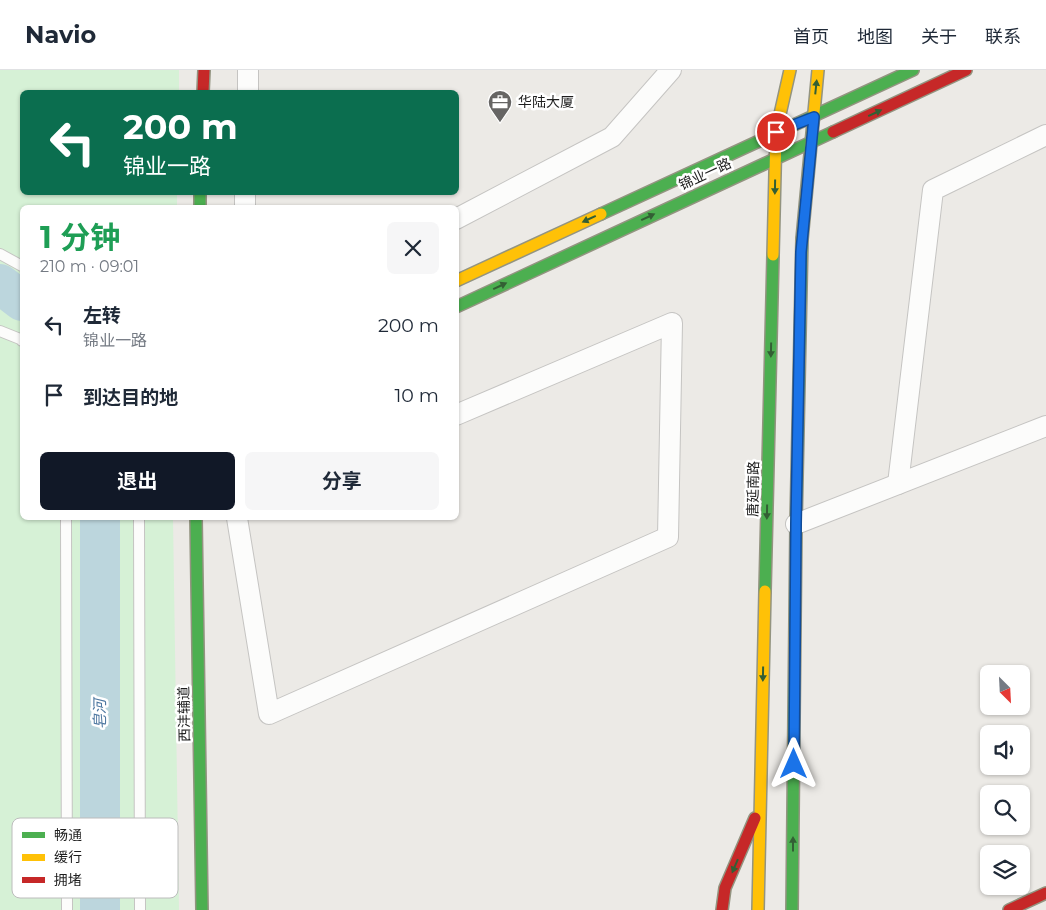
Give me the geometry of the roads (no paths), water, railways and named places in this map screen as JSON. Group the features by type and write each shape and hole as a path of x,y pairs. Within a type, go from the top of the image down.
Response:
{"main road":[{"path":"203,90 204,70"},
{"name":"唐延南路","path":"758,910 776,132 790,70"},
{"path":"792,910 801,252 818,70"},
{"name":"锦业一路","path":"459,280 913,70"},
{"name":"锦业一路","path":"459,306 966,70"},
{"name":"西沣辅道","path":"196,520 202,910"},
{"path":"722,910 726,888 761,805"},
{"path":"793,879 802,895"},
{"path":"1009,910 1046,893"}],"street":[{"path":"248,70 248,90"},
{"path":"459,217 612,137 671,70"},
{"path":"898,484 933,190 1046,135"},
{"path":"237,520 269,714 668,537 672,323 459,414"},
{"path":"796,524 1046,426"}],"lane":[{"path":"0,254 20,265"},
{"path":"0,331 20,339"},
{"path":"66,520 67,818"},
{"path":"139,520 140,818"}],"waterway":[{"name":"皂河","path":"0,284 20,299"},
{"name":"皂河","path":"100,520 100,818"},
{"name":"皂河","path":"100,898 100,910"}],"place":[{"name":"华陆大厦","path":"500,123"}]}
